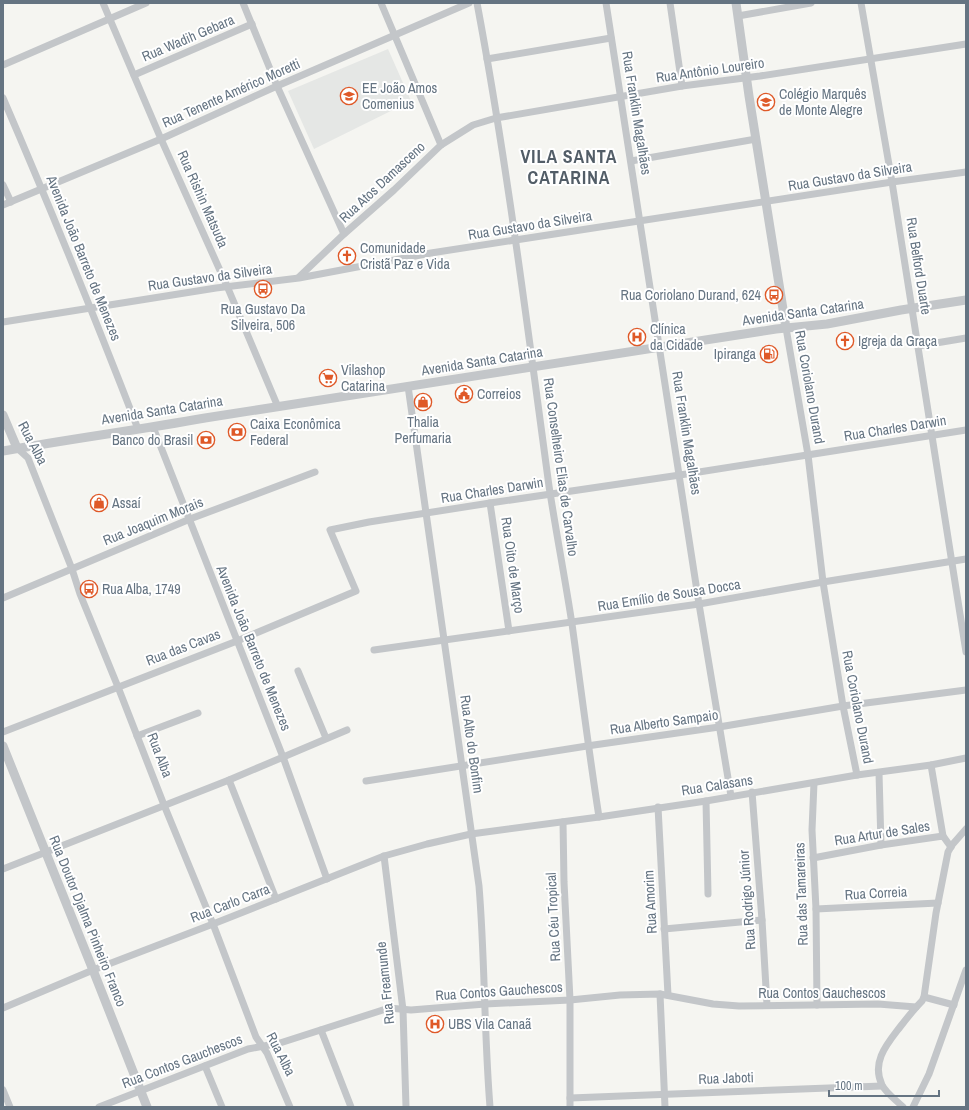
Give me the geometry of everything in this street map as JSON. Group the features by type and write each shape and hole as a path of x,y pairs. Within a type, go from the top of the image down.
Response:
{"street":[{"name":"Rua Rishin Matsuda","path":"103,3 161,139 227,286 278,407"},
{"path":"3,65 146,3"},
{"path":"243,3 277,86 344,234"},
{"name":"Rua Atos Damasceno","path":"299,278 344,234 441,146 381,3"},
{"name":"Rua Tenente Américo Moretti","path":"3,205 161,139 277,86 469,3"},
{"name":"Rua Conselheiro Elias de Carvalho","path":"477,3 515,240 551,494 572,623 587,746 599,817"},
{"name":"Rua Franklin Magalhães","path":"606,3 622,96 699,604 731,796"},
{"path":"670,3 682,86"},
{"name":"Rua Coriolano Durand","path":"736,3 746,78 808,455 823,582 843,706 857,775"},
{"path":"738,16 811,3"},
{"name":"Rua Belford Duarte","path":"860,3 871,59 913,309 966,652"},
{"name":"Rua Wadih Gebara","path":"134,75 252,24"},
{"path":"487,59 611,38"},
{"name":"Rua Antônio Loureiro","path":"441,146 466,128 496,118 682,86 746,78 966,44"},
{"name":"Avenida João Barreto de Menezes","path":"3,98 42,189 138,429"},
{"path":"631,162 756,139"},
{"name":"Rua Gustavo da Silveira","path":"3,322 227,286 299,278 515,240 966,172"},
{"path":"3,185 11,202"},
{"name":"Avenida Santa Catarina","path":"3,450 660,347 786,328 827,324 966,300"},
{"path":"918,346 966,338"},
{"name":"Rua Alto do Bonfim","path":"408,386 471,834 476,854 480,893 490,1107"},
{"name":"Rua Alba","path":"3,415 17,448 28,458 72,569 80,594 213,924 256,1037 267,1053 290,1107"},
{"name":"Avenida João Barreto de Menezes","path":"153,427 283,757 327,879"},
{"name":"Rua Charles Darwin","path":"330,530 370,522 490,503 966,430"},
{"name":"Rua Joaquim Morais","path":"3,598 190,520 314,472"},
{"name":"Rua Oito de Março","path":"490,503 509,631"},
{"name":"Rua das Cavas","path":"3,732 237,641 356,591 330,530"},
{"name":"Rua Emílio de Sousa Docca","path":"374,650 699,604 966,559"},
{"path":"298,671 326,738"},
{"name":"Rua Alberto Sampaio","path":"366,781 719,727 843,706 966,690"},
{"path":"137,736 198,713"},
{"path":"3,869 229,780 347,730"},
{"name":"Rua Doutor Djalma Pinheiro Franco","path":"3,746 141,1091 146,1107"},
{"name":"Rua Calasans","path":"471,834 706,801 752,792 931,765 966,758"},
{"path":"931,765 943,836"},
{"path":"879,773 881,845"},
{"path":"229,780 276,899"},
{"name":"Rua das Tamareiras","path":"814,783 813,858 816,909 817,1005"},
{"name":"Rua Rodrigo Júnior","path":"752,792 767,1005"},
{"path":"706,801 708,894"},
{"name":"Rua Amorim","path":"658,807 664,929 665,1107"},
{"name":"Rua Céu Tropical","path":"563,822 564,882 570,1000 570,1107"},
{"path":"903,1107 882,1086 878,1069 881,1055 889,1041 924,997 938,903 947,857 951,847 966,829"},
{"name":"Rua Carlo Carra","path":"3,1008 93,970 384,856 471,834"},
{"name":"Rua Artur de Sales","path":"813,858 881,845 943,836 951,847"},
{"name":"Rua Freamunde","path":"384,856 403,1010 406,1107"},
{"name":"Rua Correia","path":"816,909 938,903"},
{"path":"664,929 762,920"},
{"path":"913,1107 929,1074 954,1005 962,994 966,970"},
{"name":"Rua Contos Gauchescos","path":"99,1107 248,1049 280,1043 389,1008 411,1010 485,1004 570,1000 620,995 664,994 687,1000 739,1006 878,1004 916,1007"},
{"path":"924,997 954,1005"},
{"path":"321,1030 351,1107"},
{"path":"205,1066 222,1107"},
{"name":"Rua Jaboti","path":"570,1098 882,1086"},
{"path":"3,1090 10,1107"}],"shaded area":[{"name":"EE João Amos Comenius","path":"388,49 411,101 314,149 288,91"}],"place":[{"name":"EE João Amos Comenius","path":"349,96"},
{"name":"Colégio Marquês de Monte Alegre","path":"766,102"},
{"name":"Comunidade Cristã Paz e Vida","path":"347,256"},
{"name":"Rua Gustavo Da Silveira, 506","path":"263,289"},
{"name":"Rua Coriolano Durand, 624","path":"774,295"},
{"name":"Clínica da Cidade","path":"637,337"},
{"name":"Igreja da Graça","path":"845,341"},
{"name":"Ipiranga","path":"769,354"},
{"name":"Vilashop Catarina","path":"328,378"},
{"name":"Correios","path":"464,394"},
{"name":"Thalia Perfumaria","path":"423,402"},
{"name":"Caixa Econômica Federal","path":"237,432"},
{"name":"Banco do Brasil","path":"206,440"},
{"name":"Assaí","path":"99,503"},
{"name":"Rua Alba, 1749","path":"89,589"},
{"name":"UBS Vila Canaã","path":"435,1024"}],"district":[{"name":"VILA SANTA CATARINA","path":"569,166"}]}
